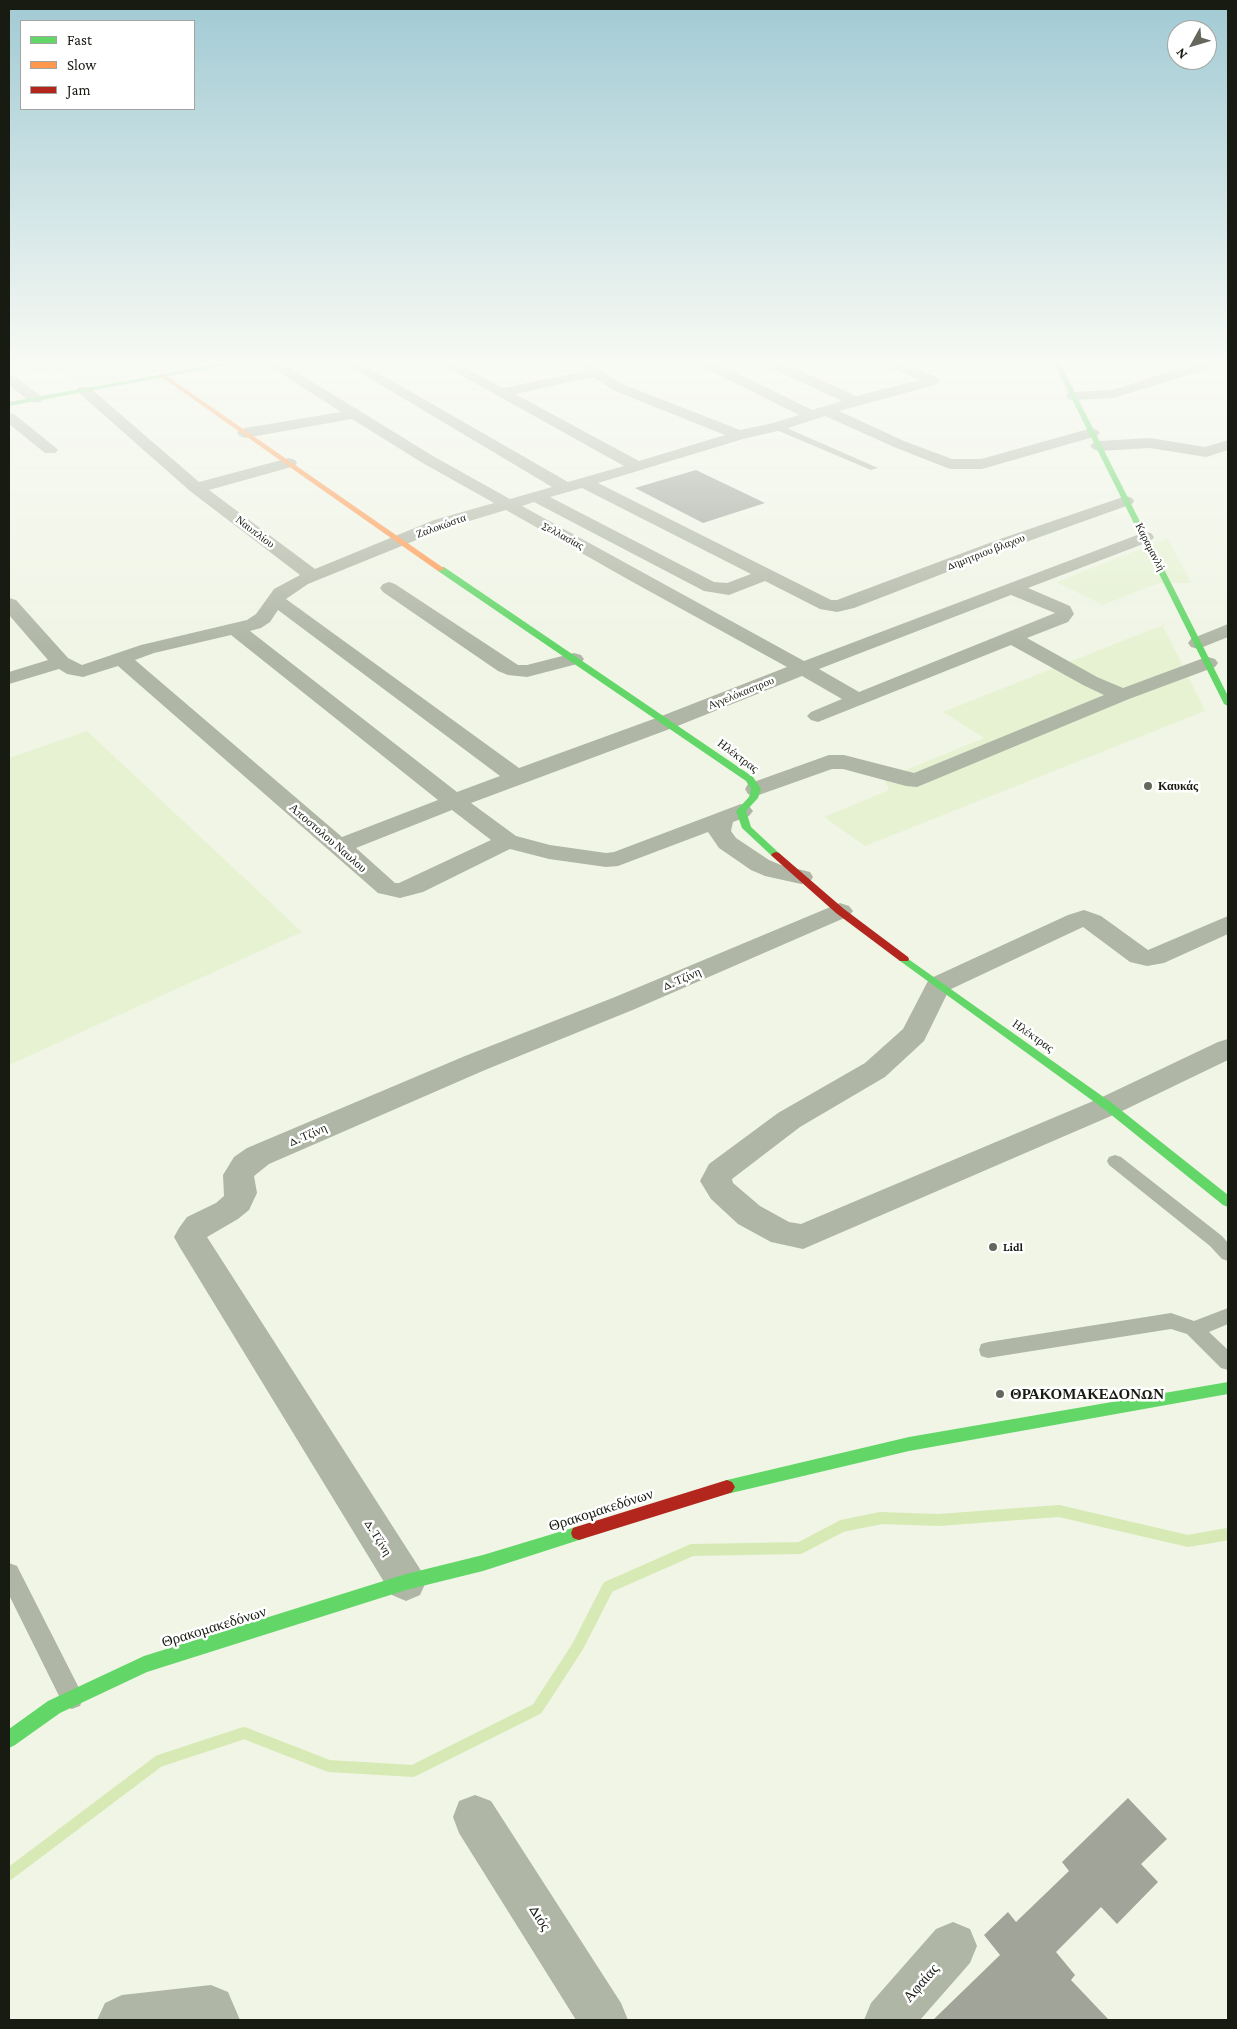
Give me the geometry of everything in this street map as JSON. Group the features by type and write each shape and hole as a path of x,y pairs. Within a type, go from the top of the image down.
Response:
{"street":[{"name":"Ναυπλίου","path":"161,458 196,488 313,576"},
{"name":"Ηλέκτρας","path":"281,458 401,542 750,779 756,789 753,798 732,815"},
{"name":"Σελλασίας","path":"427,458 506,504 858,700"},
{"path":"510,458 565,487"},
{"path":"621,458 638,467"},
{"name":"Ζαλοκώστα","path":"61,662 74,670 83,671 175,642 236,630 254,624 263,618 281,593 302,580 401,542 440,524 667,458"},
{"path":"934,458 950,464 982,464 1012,458"},
{"name":"Καραμανλή","path":"1104,458 1228,704"},
{"path":"196,488 289,463"},
{"path":"583,482 767,574"},
{"path":"535,496 710,587 728,589 767,574"},
{"name":"Δημητριου βλαχου","path":"767,574 827,605 847,604 1126,501"},
{"name":"Αγγελόκαστρου","path":"338,847 516,777 667,722 1145,537"},
{"path":"389,588 506,667 515,671 527,671 574,659"},
{"path":"818,716 1061,618 1065,614 1063,610 1011,588"},
{"path":"276,600 516,777"},
{"path":"9,604 61,662 9,678"},
{"path":"236,630 455,802 508,841 549,852 606,860 618,859 732,815"},
{"path":"1198,643 1228,630"},
{"path":"1012,638 1122,695"},
{"name":"Αποστολου Ναυλου","path":"121,658 386,888 400,890 414,887 508,841"},
{"path":"756,789 829,762 844,762 906,780 918,780 1122,695 1208,663"},
{"path":"732,815 719,831 727,843 760,865 801,878"},
{"name":"Ηλέκτρας","path":"801,878 840,911 938,985 1108,1106 1228,1202"},
{"name":"Δ. Τζίνη","path":"406,1582 190,1237 198,1226 226,1211 238,1202 241,1193 238,1174 245,1165 258,1156 475,1063 625,1003 840,911"},
{"path":"1228,924 1156,957 1147,958 1139,956 1092,921 1084,918 938,985 914,1034 875,1070 789,1120 720,1172 716,1180 722,1191 749,1215 782,1233 803,1237 1108,1106 1228,1049"},
{"name":"Θρακομακεδόνων","path":"9,1739 72,1698 144,1664 406,1582 483,1563 730,1486 908,1444 1228,1388"},
{"name":"Διός","path":"475,1817 604,2020"},
{"name":"Αφαίας","path":"888,2020 953,1946"},
{"path":"122,2020 214,2015"}],"lane":[{"path":"850,458 874,468"},
{"path":"1115,1161 1216,1241 1228,1254"},
{"path":"1194,1329 1218,1321 1228,1315"},
{"path":"988,1350 1171,1321 1194,1329 1228,1362"},
{"path":"9,1574 72,1698"}],"green space":[{"path":"1168,538 1191,583 1159,583 1103,605 1056,582"},
{"path":"1165,624 1164,628 1205,711 865,846 824,817 889,790 884,779 984,738 943,712"},
{"path":"87,731 302,932 9,1065 9,758"}],"building":[{"path":"696,470 765,503 703,523 635,488"},
{"path":"1128,1798 1167,1839 1141,1864 1158,1882 1117,1924 1101,1907 1056,1952 1075,1975 1071,1980 1109,2020 933,2020 1000,1955 984,1935 1008,1912 1016,1922 1069,1871 1062,1862"}],"waterway":[{"path":"9,1874 159,1761 244,1733 329,1766 413,1771 537,1709 578,1646 608,1587 692,1550 800,1548 842,1526 881,1518 938,1520 1059,1511 1188,1541 1228,1534"}],"traffic: fast":[{"path":"1104,458 1228,704"},
{"path":"441,569 750,779 756,789 753,798 741,811 747,828 776,855"},
{"path":"904,959 1108,1106 1228,1202"},
{"path":"727,1487 909,1444 1228,1388"},
{"path":"9,1739 54,1707 144,1664 406,1582 483,1563 579,1533"}],"traffic: slow":[{"path":"281,458 441,569"}],"traffic: jam":[{"path":"776,855 840,911 904,959"},
{"path":"579,1533 727,1487"}],"place":[{"name":"Καυκάς","path":"1148,786"},
{"name":"Lidl","path":"993,1247"},
{"name":"ΘΡΑΚΟΜΑΚΕΔΟΝΩΝ","path":"1000,1394"}]}
